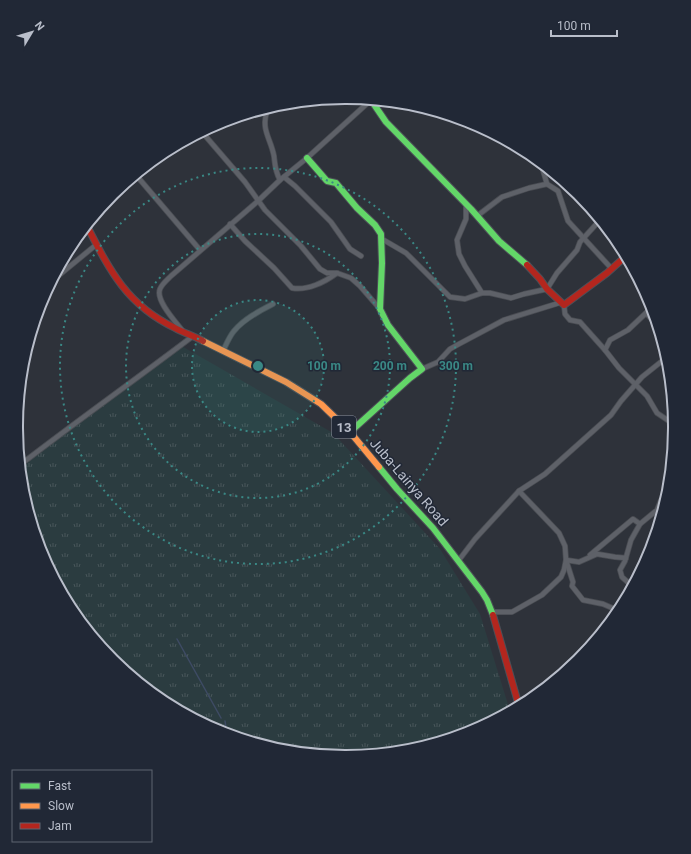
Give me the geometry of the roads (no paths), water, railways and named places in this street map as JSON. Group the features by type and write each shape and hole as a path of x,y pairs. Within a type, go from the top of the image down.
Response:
{"street":[{"path":"183,331 163,304 159,293 160,288 170,276 258,201 366,105"},
{"path":"375,106 386,122 398,132 499,241 529,266 547,289 562,304 565,314 570,320 580,322 635,386 647,396 657,413 668,420"},
{"path":"266,114 265,126 274,157 275,170 282,178 295,186 331,222 350,249 361,256"},
{"path":"206,137 245,182 274,221 301,246 320,270 328,273 337,273 351,278 360,286 380,309 388,325 422,369"},
{"path":"307,158 327,181 336,183 357,208 375,225 381,234 382,263 380,309"},
{"path":"544,173 548,184 558,191 568,222 611,268"},
{"path":"140,179 200,250"},
{"path":"477,216 502,197 548,184"},
{"path":"466,204 466,219 457,240 459,254 482,294"},
{"path":"230,224 292,288 319,284 337,273"},
{"path":"382,239 406,253 450,297 465,299 490,292 511,298 547,289 557,273 577,250 583,238 596,224"},
{"name":"Juba-Lainya Road","path":"89,232 118,281 131,298 165,323 306,394 321,404 350,432 397,489 433,528 482,592 492,612 517,700"},
{"path":"62,272 97,244"},
{"path":"350,432 410,378 422,369 438,362 450,350 459,344 504,320 562,304 607,273 621,260"},
{"path":"223,351 231,334 239,326 256,312 273,304"},
{"path":"605,350 610,340 628,330 646,313"},
{"path":"25,461 79,420 136,380 193,336"},
{"path":"459,560 475,539 519,491 545,474 611,415 621,400 642,377 661,362"},
{"path":"519,491 559,533 565,546 566,560 573,582 572,586 584,600 612,608"},
{"path":"628,583 624,580 620,570 626,558 630,540 640,524 657,510"},
{"path":"585,559 633,519 640,524"},
{"path":"566,560 579,562 596,554 615,558 626,558"},
{"path":"492,612 512,612 542,595 561,577 566,560"}],"waterway":[{"path":"177,639 221,718"},
{"path":"225,721 226,726"}]}
